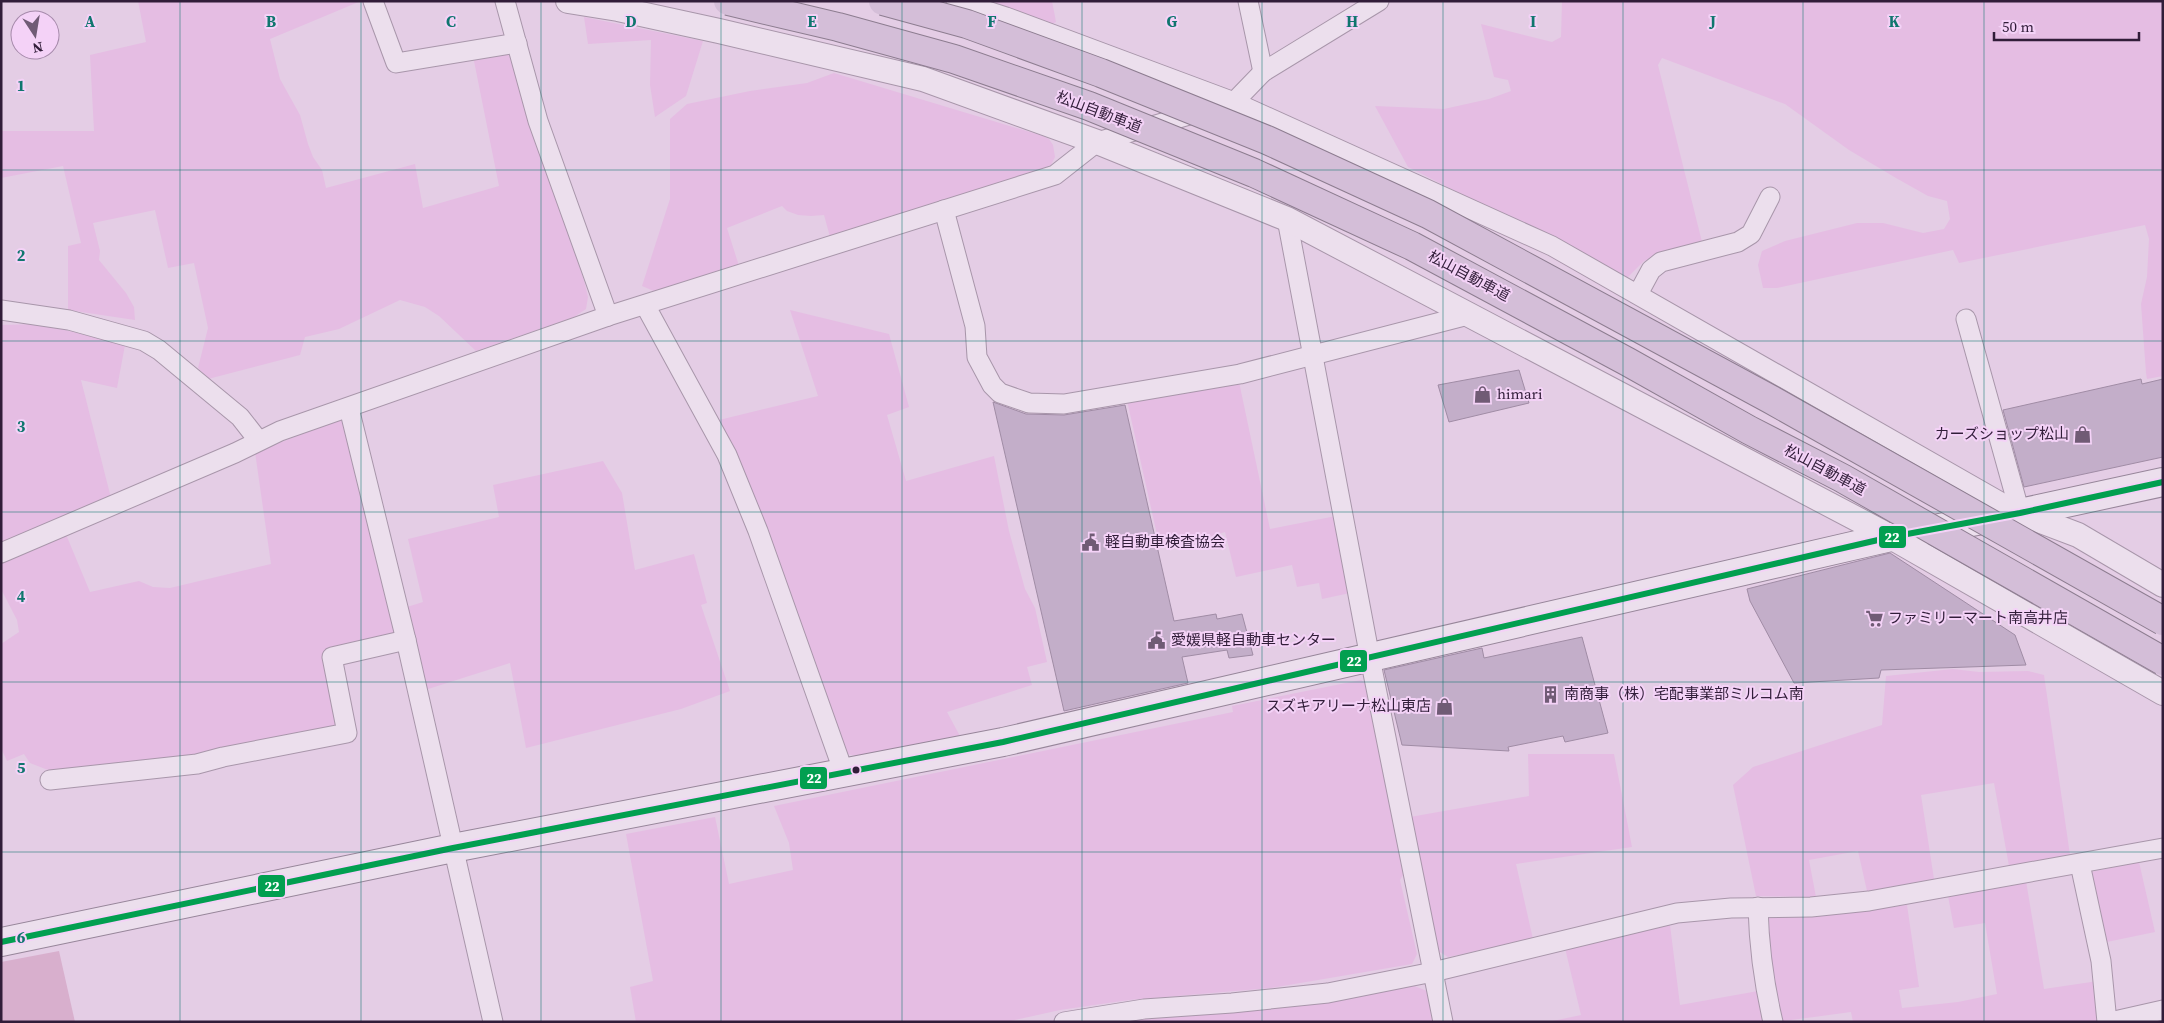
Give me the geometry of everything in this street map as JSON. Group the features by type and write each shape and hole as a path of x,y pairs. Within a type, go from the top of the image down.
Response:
{"highway":[{"name":"松山自動車道","path":"728,1 838,27 954,59 1089,106 1254,173 1412,246 1628,362 1749,430 1842,478 2163,661"},
{"path":"883,1 966,24 1101,72 1267,140 1428,214 1770,399 2163,621"}],"main road":[{"path":"1,942 453,848 1003,742 1892,537 2020,513 2163,482"}],"street":[{"path":"373,1 396,63 517,43"},
{"path":"505,1 538,121 608,316"},
{"path":"568,1 618,9 719,31 923,79 1097,142 1287,219 1892,537 2163,693"},
{"path":"956,1 1006,17 1234,102 1552,246 2020,513 2078,535 2163,585"},
{"path":"1248,1 1263,72"},
{"path":"1,553 235,453 258,440 608,316 1055,175 1097,142 1234,102 1263,72 1379,1"},
{"path":"1638,294 1651,270 1662,262 1738,242 1751,234 1770,197"},
{"path":"944,210 975,326 978,357 992,385 1000,392 1029,403 1064,404 1240,374 1468,315"},
{"path":"1287,219 1370,658 1442,1022"},
{"path":"645,305 726,455 758,531 844,773"},
{"path":"1,310 69,320 144,340 159,350 240,417 258,440"},
{"path":"1966,319 2020,513"},
{"path":"349,408 406,640 493,1022"},
{"path":"50,780 198,764 223,757 347,733 332,657 406,640"},
{"path":"1064,1022 1144,1009 1232,1003 1328,993 1433,972 1677,913 1731,908 1811,907 1869,901 2163,848"},
{"path":"2080,864 2101,961 2108,1022 2163,1010"},
{"path":"1758,908 1759,943 1764,983 1773,1022"}],"shaded area":[{"path":"138,1 361,1 270,39 280,79 300,115 313,157 322,170 326,188 415,164 423,208 499,186 473,56 506,52 510,57 585,284 588,297 586,309 574,317 476,351 439,316 425,307 400,300 339,329 305,337 300,355 208,379 198,368 208,328 194,263 168,268 155,210 93,223 100,251 99,260 126,293 134,307 135,320 68,310 68,246 81,243 63,166 1,178 1,131 94,131 90,55 146,42"},
{"path":"982,1 1052,1 1056,22 1052,24"},
{"path":"1562,1 2163,1 2163,376 2147,379 2146,373 2141,304 2147,277 2149,239 2145,225 1959,263 1953,250 1777,288 1763,288 1758,265 1762,251 1785,241 1857,223 1883,223 1923,233 1944,229 1950,219 1947,201 1928,196 1849,150 1785,104 1662,58 1658,65 1702,242 1644,261 1627,278 1408,167 1375,106 1444,109 1489,99 1511,91 1508,80 1494,77 1481,24 1552,42 1561,37"},
{"path":"584,17 703,41 686,96 655,117 650,85 651,40 588,44"},
{"path":"834,73 1043,136 1049,139 1053,145 1055,157 1051,165 1043,169 830,237 824,215 798,215 787,211 782,206 727,228 739,266 656,292 642,286 670,199 670,119 687,104 750,91 807,83"},
{"path":"790,310 889,334 909,407 887,415 906,481 994,456 1009,531 1025,589 1035,608 1047,662 1027,667 1032,685 947,712 960,736 858,756 846,754 715,421 818,396"},
{"path":"41,324 125,345 117,388 81,380 111,498 1,545 1,325"},
{"path":"1238,377 1270,529 1336,516 1350,593 1322,599 1319,583 1297,587 1292,565 1236,577 1225,532 1194,542 1160,548 1126,396"},
{"path":"342,419 349,422 398,637 327,655 343,730 217,755 53,772 30,763 24,754 7,761 1,748 1,644 19,632 17,620 1,589 1,560 65,532 90,592 139,581 153,587 170,588 271,564 255,452"},
{"path":"603,461 622,493 635,570 694,554 707,603 701,605 730,691 681,709 526,748 510,663 425,690 407,607 423,602 408,539 499,517 493,485"},
{"path":"1953,669 1979,672 2028,671 2044,675 2070,855 2009,866 1994,783 1921,795 1934,879 1867,891 1858,851 1809,860 1816,897 1756,896 1733,785 1753,767 1882,725 1886,676"},
{"path":"1361,680 1366,683 1403,875 1400,880 1417,954 1412,964 1271,988 1129,1000 1060,1010 1006,1022 636,1022 630,987 653,981 626,834 715,817 729,884 793,870 789,843 774,806 1233,712 1232,706"},
{"path":"1528,754 1614,754 1632,847 1516,864 1533,939 1448,957 1438,951 1410,817 1529,796"},
{"path":"2139,862 2155,932 2102,943 2086,873"},
{"path":"2026,881 2044,989 2098,981 2101,1022 1853,1022 1851,1012 1777,1022 1762,916 1822,916 1907,905 1919,987 1899,990 1902,1008 1958,1002 1997,994 1985,923 1954,928 1948,896"},
{"path":"1670,925 1680,1005 1758,991 1766,1022 1548,1022 1581,1015 1565,948"},
{"path":"59,951 75,1022 1,1022 1,962"},
{"path":"1412,985 1427,991 1434,1022 1114,1022"}],"building":[{"name":"himari","path":"1519,370 1529,403 1449,422 1438,385"},
{"name":"カーズショップ松山","path":"2141,379 2142,384 2163,379 2163,457 2024,487 2003,410"},
{"name":"軽自動車検査協会","path":"993,402 1026,414 1064,415 1125,405 1174,621 1216,614 1217,619 1242,614 1253,655 1229,658 1227,650 1182,657 1188,683 1064,711"},
{"name":"ファミリーマート南高井店","path":"1890,553 2015,635 2026,665 1881,670 1879,678 1794,683 1750,601 1747,589"},
{"path":"1582,637 1608,733 1565,742 1563,736 1508,747 1509,751 1402,745 1384,670 1482,648 1484,658"}],"transit line":[{"name":"22","path":"1,942 453,848 1003,742 1891,537 2020,513 2163,482"}],"place":[{"name":"himari","path":"1483,394"},
{"name":"カーズショップ松山","path":"2083,434"},
{"name":"軽自動車検査協会","path":"1091,542"},
{"name":"ファミリーマート南高井店","path":"1874,618"},
{"name":"愛媛県軽自動車センター","path":"1157,640"},
{"name":"南商事（株）宅配事業部ミルコム南","path":"1550,694"},
{"name":"スズキアリーナ松山東店","path":"1445,706"}]}
